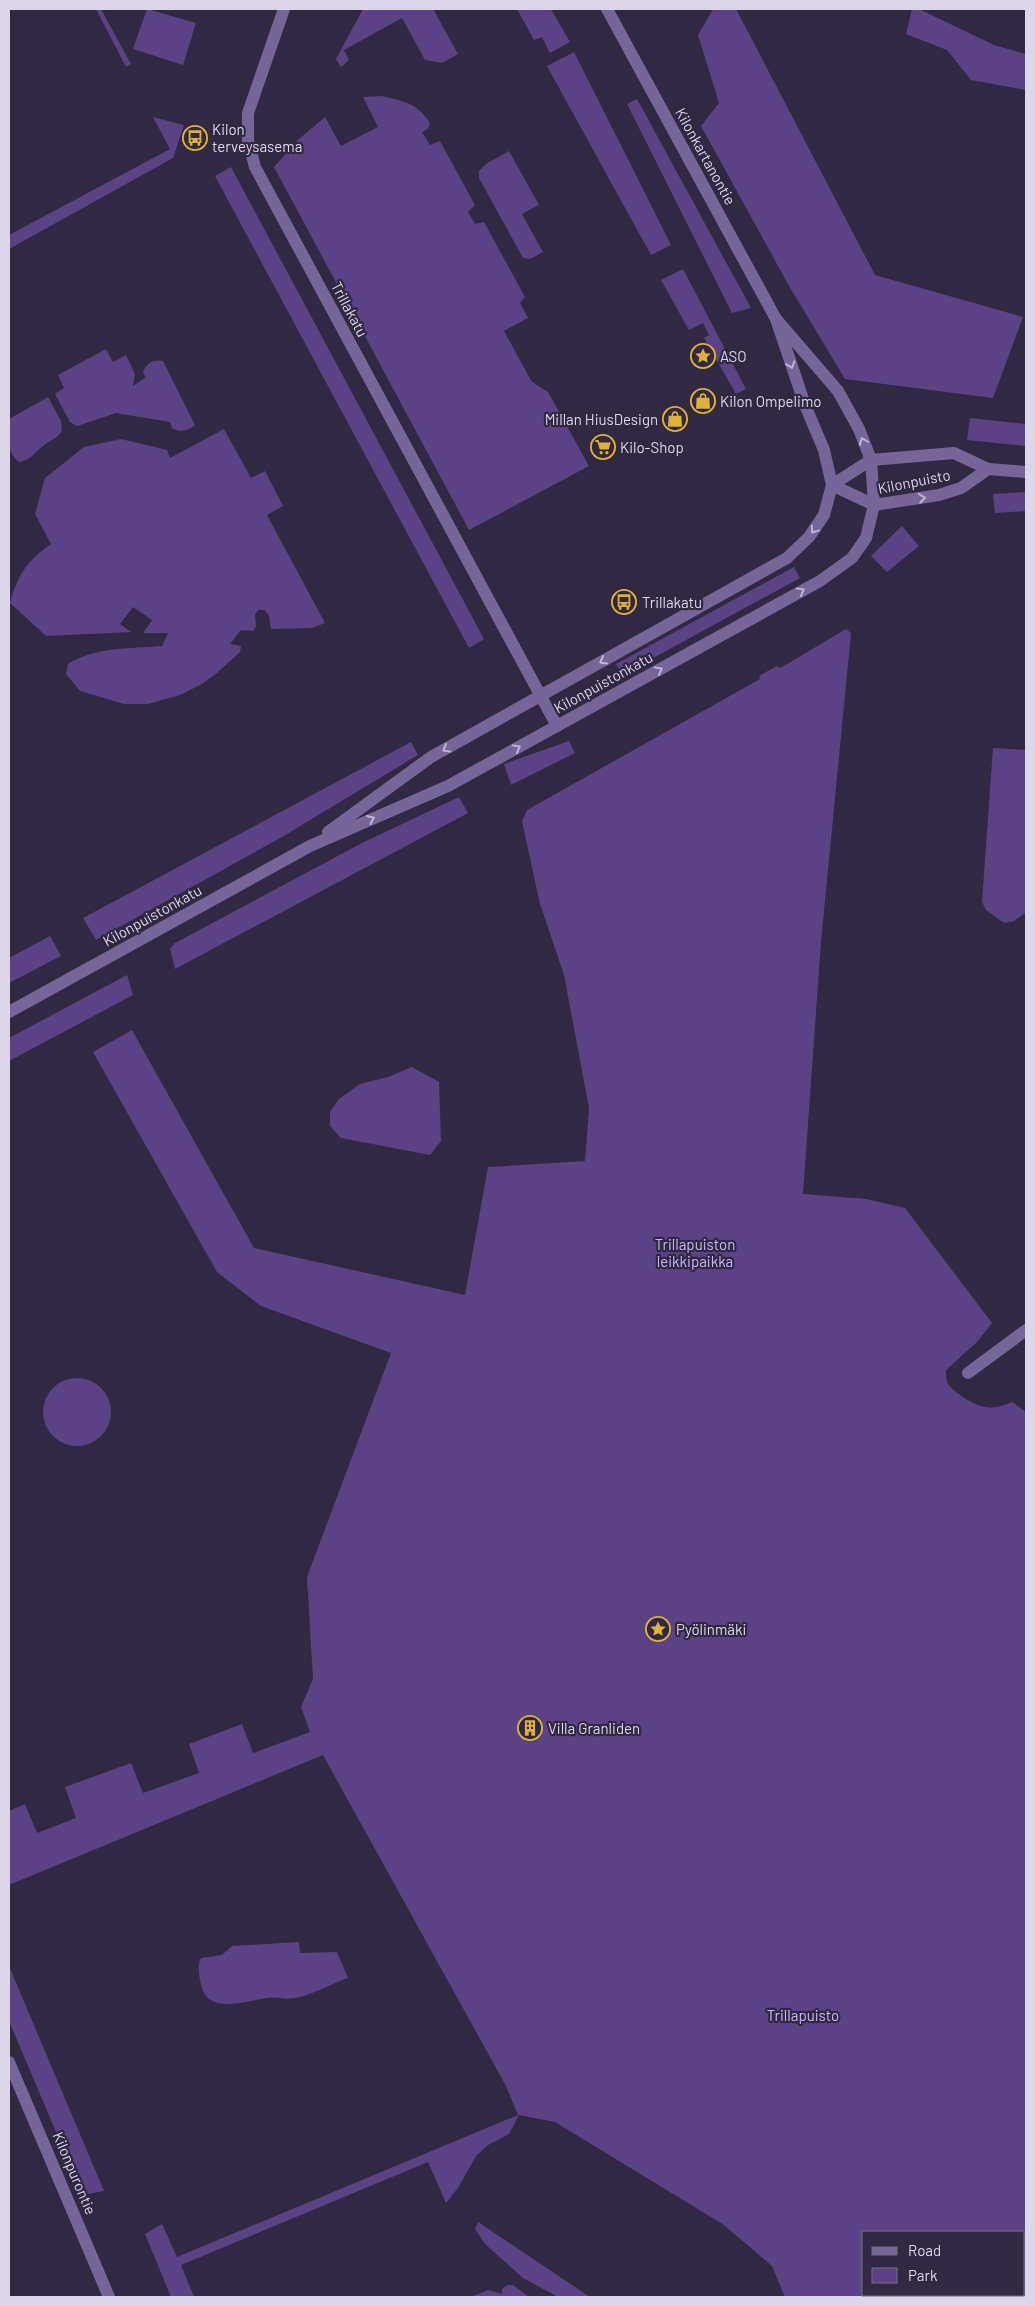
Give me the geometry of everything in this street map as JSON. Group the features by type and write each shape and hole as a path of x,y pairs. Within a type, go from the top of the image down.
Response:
{"street":[{"name":"Trillakatu","path":"284,9 248,113 248,140 255,167 557,726"},
{"name":"Kilonkartanontie","path":"607,9 776,319 805,405 824,450 832,485"},
{"name":"Kilonkartanontie","path":"776,319 838,391 859,429 871,460 874,505"},
{"name":"Kilonpuisto","path":"832,485 871,460 954,453 988,469 1026,472"},
{"name":"Kilonpuisto","path":"832,485 874,505 939,495 961,488 988,469"},
{"name":"Kilonpuistonkatu","path":"310,846 430,757 787,558 809,537 824,515 832,485"},
{"name":"Kilonpuistonkatu","path":"9,1012 310,846 448,786 820,581 852,558 866,538 874,505"},
{"path":"968,1373 1026,1330"},
{"name":"Kilonpurontie","path":"9,2062 109,2297"}],"green space":[{"path":"96,9 101,9 131,64 126,67"},
{"path":"147,9 196,23 183,65 133,49"},
{"path":"363,9 433,9 458,54 442,63 425,60 402,18 344,50 349,60 341,67 336,59"},
{"path":"517,9 551,9 570,42 550,53 542,37 534,40"},
{"path":"713,9 736,9 875,275 1023,317 993,398 845,379 789,286 701,126 719,103 698,35"},
{"path":"912,9 919,9 994,45 1026,54 1026,90 971,80 947,50 906,34"},
{"path":"574,52 671,245 651,255 547,66"},
{"path":"382,96 415,107 430,123 428,129 422,132 430,145 440,141 475,205 468,212 475,224 484,222 525,297 520,303 528,318 504,331 532,382 548,392 589,466 469,530 274,167 299,139 325,117 341,146 378,127 363,97"},
{"path":"637,99 751,308 732,313 627,104"},
{"path":"153,117 184,125 173,158 9,249 9,235 170,149"},
{"path":"509,151 539,205 522,214 543,252 530,259 523,258 479,178 479,171 486,164"},
{"path":"231,167 484,639 469,648 215,176"},
{"path":"683,269 746,389 736,394 704,338 709,335 703,323 689,330 661,280"},
{"path":"106,349 113,362 126,355 135,374 133,386 146,377 143,373 148,364 154,361 163,361 195,425 181,431 172,428 170,422 116,413 77,426 70,422 55,394 64,388 58,375"},
{"path":"48,397 61,421 62,431 29,458 19,462 10,448 8,437 9,419"},
{"path":"970,418 1026,424 1026,446 967,440"},
{"path":"224,429 251,478 265,471 283,506 267,515 325,623 312,628 271,629 269,616 265,610 259,610 255,614 256,627 253,631 241,630 230,644 241,646 240,652 218,672 202,684 180,695 148,704 124,704 80,691 66,674 68,664 79,658 102,651 162,646 168,633 143,633 152,620 133,607 120,624 131,632 46,636 10,603 16,584 24,569 51,544 35,514 45,478 84,447 121,439 167,450 170,458"},
{"path":"1026,492 1026,511 995,513 993,494"},
{"path":"902,526 919,546 887,572 871,556"},
{"path":"794,567 800,578 622,675 616,664"},
{"name":"Trillapuisto","path":"846,629 851,633 821,942 803,1194 866,1199 905,1208 992,1323 977,1342 946,1370 947,1382 964,1398 981,1406 993,1407 1012,1402 1026,1412 1026,2297 785,2297 772,2266 724,2225 555,2122 519,2115 509,2134 488,2145 476,2156 458,2188 446,2203 428,2162 181,2265 194,2297 171,2297 145,2234 162,2224 177,2257 518,2115 506,2086 323,1755 9,1885 9,1811 25,1804 37,1833 76,1818 65,1787 131,1763 143,1793 199,1773 189,1744 242,1724 253,1753 310,1732 301,1707 313,1679 307,1577 391,1353 261,1306 217,1272 93,1052 132,1030 254,1248 465,1295 488,1167 585,1161 589,1108 564,975 540,904 522,821 527,810 760,679 759,676 777,666 779,668"},
{"path":"569,741 575,753 511,785 504,764"},
{"path":"411,742 418,755 282,837 96,940 83,918"},
{"path":"993,748 1026,750 1026,912 1014,921 1004,923 986,910 982,902"},
{"path":"459,797 468,813 175,969 170,949 175,943 362,843"},
{"path":"50,936 61,956 9,983 9,958"},
{"path":"127,975 133,995 9,1061 9,1038"},
{"path":"412,1067 439,1082 441,1141 430,1155 341,1138 330,1126 330,1112 339,1099 360,1084 388,1077"},
{"path":"70,1378 84,1378 96,1383 106,1393 111,1405 111,1419 106,1431 96,1441 84,1446 70,1446 58,1441 48,1431 43,1419 43,1405 48,1393 58,1383"},
{"path":"299,1942 300,1953 337,1952 348,1978 300,1997 270,1998 228,2004 211,2000 205,1994 199,1974 201,1958 222,1955 232,1946"},
{"path":"9,1966 104,2191 88,2194 84,2187 79,2186 9,2021"},
{"path":"478,2222 590,2297 558,2297 523,2278 485,2244 475,2229"},
{"path":"507,2285 513,2285 529,2297 471,2297 488,2290 502,2294 502,2289"}],"place":[{"name":"Kilon terveysasema","path":"195,138"},
{"name":"ASO","path":"703,356"},
{"name":"Kilon Ompelimo","path":"703,401"},
{"name":"Millan HiusDesign","path":"675,419"},
{"name":"Kilo-Shop","path":"603,447"},
{"name":"Trillakatu","path":"624,602"},
{"name":"Pyölinmäki","path":"658,1629"},
{"name":"Villa Granliden","path":"530,1728"}],"park label":[{"name":"Trillapuiston leikkipaikka","path":"695,1252"}]}
